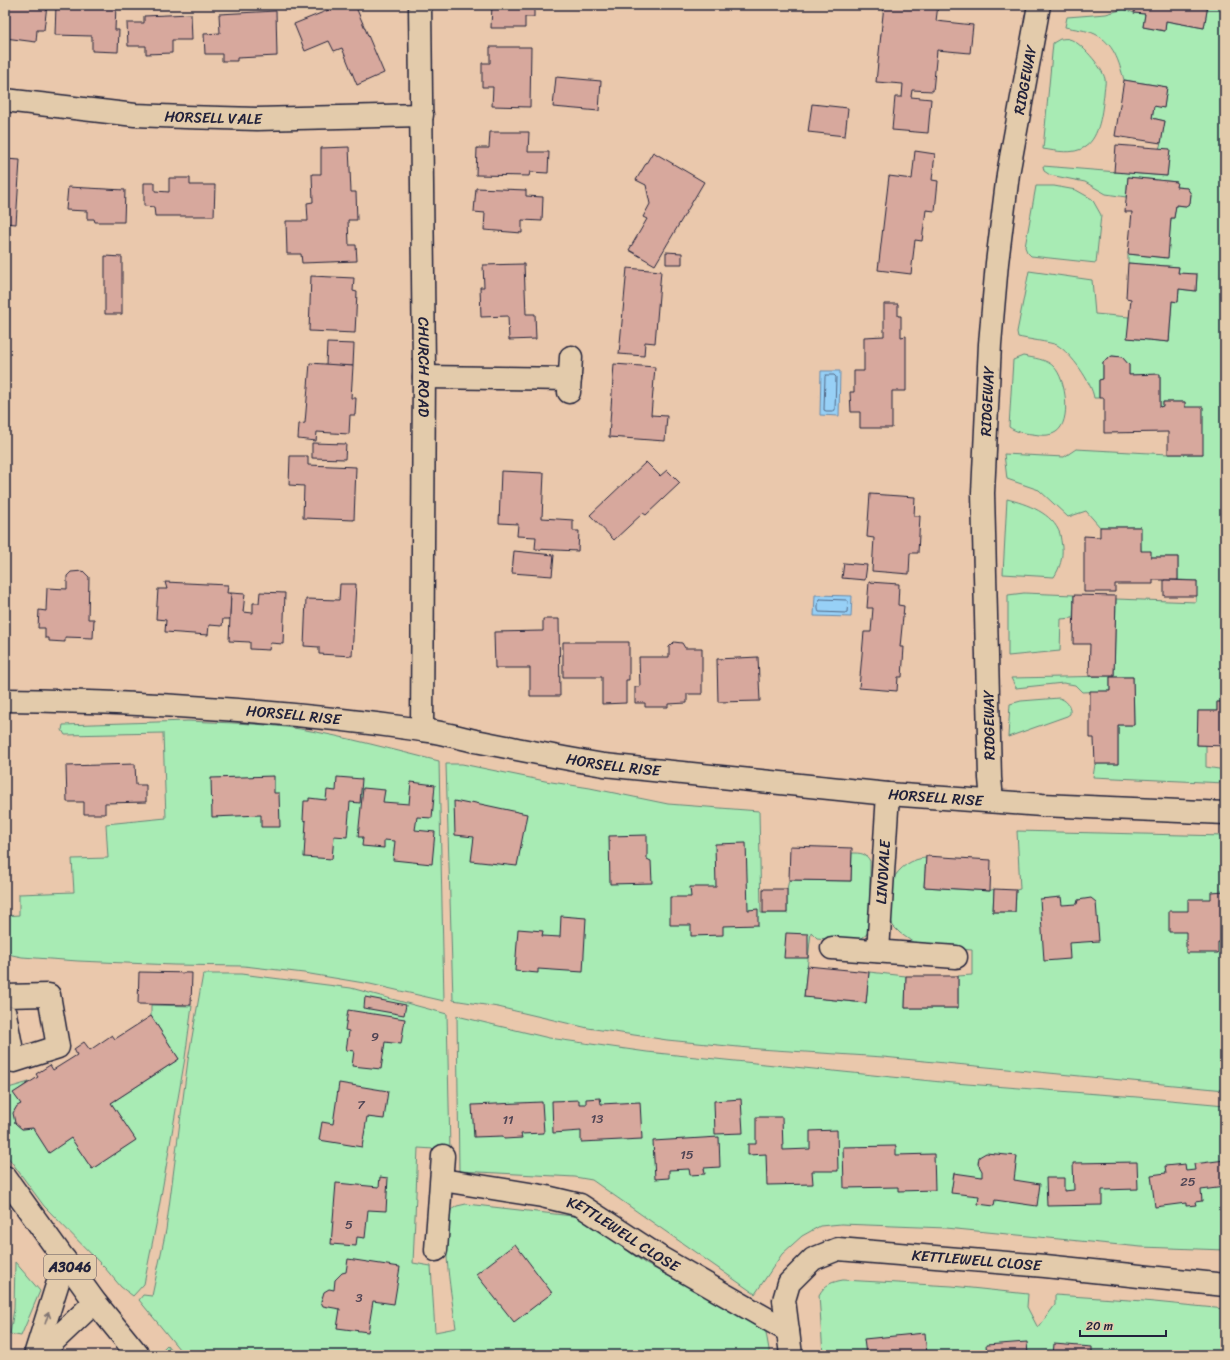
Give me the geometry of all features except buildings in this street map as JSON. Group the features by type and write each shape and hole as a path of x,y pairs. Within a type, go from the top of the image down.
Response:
{"street":[{"name":"CHURCH ROAD","path":"420,5 424,376 422,730"},
{"name":"RIDGEWAY","path":"992,801 989,758 984,493 990,344 997,264 1008,174 1039,5"},
{"name":"HORSELL VALE","path":"5,100 135,115 185,117 257,119 422,115"},
{"path":"424,376 569,386 571,357"},
{"name":"HORSELL RISE","path":"5,700 77,701 218,708 300,715 422,730 565,758 604,764 888,794 1225,813"},
{"name":"LINDVALE","path":"878,951 888,794"},
{"path":"832,948 956,958"},
{"path":"5,996 49,995 58,1047 14,1061 5,1014"},
{"path":"436,1250 443,1156"},
{"name":"A3046","path":"5,1177 95,1302 138,1355"},
{"name":"KETTLEWELL CLOSE","path":"442,1180 542,1196 580,1205 662,1258 788,1331"},
{"name":"KETTLEWELL CLOSE","path":"791,1355 784,1300 789,1283 813,1259 838,1248 1045,1266 1225,1285"},
{"path":"35,1355 65,1260"},
{"path":"39,1355 95,1302"}],"green space":[{"path":"1208,5 1225,5 1225,702 1217,702 1217,711 1198,711 1197,745 1206,745 1206,767 1225,770 1225,783 1093,777 1095,764 1118,764 1118,725 1134,725 1133,677 1110,677 1110,691 1082,692 1075,685 1063,683 1016,688 1011,678 1114,676 1116,599 1196,602 1197,581 1178,580 1178,557 1151,557 1141,551 1140,527 1100,527 1086,511 1068,517 1039,490 1007,479 1004,454 1064,457 1076,449 1168,454 1203,454 1185,407 1185,402 1163,402 1163,406 1160,407 1160,375 1129,375 1129,365 1122,357 1112,356 1103,362 1103,379 1099,380 1099,398 1094,398 1080,369 1063,349 1054,344 1018,337 1017,332 1029,271 1092,280 1095,314 1129,317 1128,338 1169,342 1172,301 1178,302 1179,289 1196,291 1197,275 1178,273 1179,267 1128,263 1128,254 1167,258 1171,218 1174,218 1176,205 1186,206 1190,203 1191,194 1187,188 1176,187 1177,182 1128,177 1126,197 1106,194 1085,182 1050,175 1044,171 1043,166 1167,176 1170,150 1159,149 1165,121 1152,118 1154,106 1164,107 1167,87 1124,80 1118,60 1107,42 1095,34 1065,27 1067,17 1106,14 1124,9 1134,13 1145,14 1143,27 1165,31 1166,21 1204,28"},
{"path":"1060,39 1074,41 1085,50 1100,68 1105,81 1101,116 1094,137 1085,147 1070,152 1043,149 1053,43"},
{"path":"1036,186 1054,186 1076,190 1092,199 1101,215 1096,263 1031,256 1027,252 1025,247"},
{"path":"1023,356 1048,362 1054,367 1062,381 1066,400 1066,410 1061,427 1053,434 1044,435 1026,433 1009,427 1013,360"},
{"path":"1007,499 1038,510 1052,520 1057,527 1060,534 1062,555 1054,577 1003,574"},
{"path":"1024,593 1074,595 1073,618 1061,619 1060,651 1008,656 1008,595"},
{"path":"1059,698 1068,703 1070,714 1008,737 1010,704 1021,701"},
{"path":"188,721 258,724 300,729 439,761 444,1001 370,984 304,973 244,966 78,961 22,957 12,955 5,951 5,916 19,915 19,894 74,892 72,859 108,858 106,824 166,818 163,733 65,735 62,730 63,725"},
{"path":"446,764 462,764 668,804 759,811 761,913 787,913 787,889 789,880 851,881 852,853 860,853 865,855 870,861 870,928 866,935 859,940 848,941 817,938 811,932 804,997 866,1003 869,972 906,976 905,1008 958,1008 958,976 972,975 972,950 924,947 914,943 893,926 890,917 893,880 906,864 921,858 926,858 924,887 989,891 994,889 993,912 1015,912 1016,890 1020,889 1017,831 1225,836 1225,1090 883,1057 759,1049 667,1040 588,1028 498,1007 453,1000"},
{"path":"203,974 241,974 351,988 447,1014 450,1150 418,1148 413,1263 431,1266 435,1332 456,1328 448,1268 448,1222 451,1210 457,1206 466,1204 581,1217 646,1264 765,1327 770,1355 184,1355 139,1300 143,1295 152,1296 166,1230 188,1060"},
{"path":"151,1005 192,1006 185,1058 156,1225 144,1284 133,1296 121,1287 105,1268 44,1206 5,1153 5,1089 29,1082 14,1093 21,1104 15,1110 15,1123 22,1129 33,1128 49,1152 71,1138 92,1169 135,1140 111,1103 179,1059 151,1016"},
{"path":"457,1016 549,1038 647,1052 941,1082 1225,1105 1225,1250 1141,1247 946,1228 841,1224 820,1226 802,1236 782,1254 755,1294 592,1180 575,1177 459,1171"},
{"path":"15,1262 40,1291 21,1336 10,1334 14,1309"},
{"path":"843,1280 952,1286 1028,1294 1027,1307 1038,1328 1055,1305 1055,1295 1144,1301 1225,1309 1225,1355 823,1355 819,1295 829,1284"},
{"path":"167,1345 175,1355 166,1355 162,1350"}],"water":[{"path":"821,371 840,371 839,416 820,415"},
{"path":"815,595 852,596 851,617 814,616"}]}
